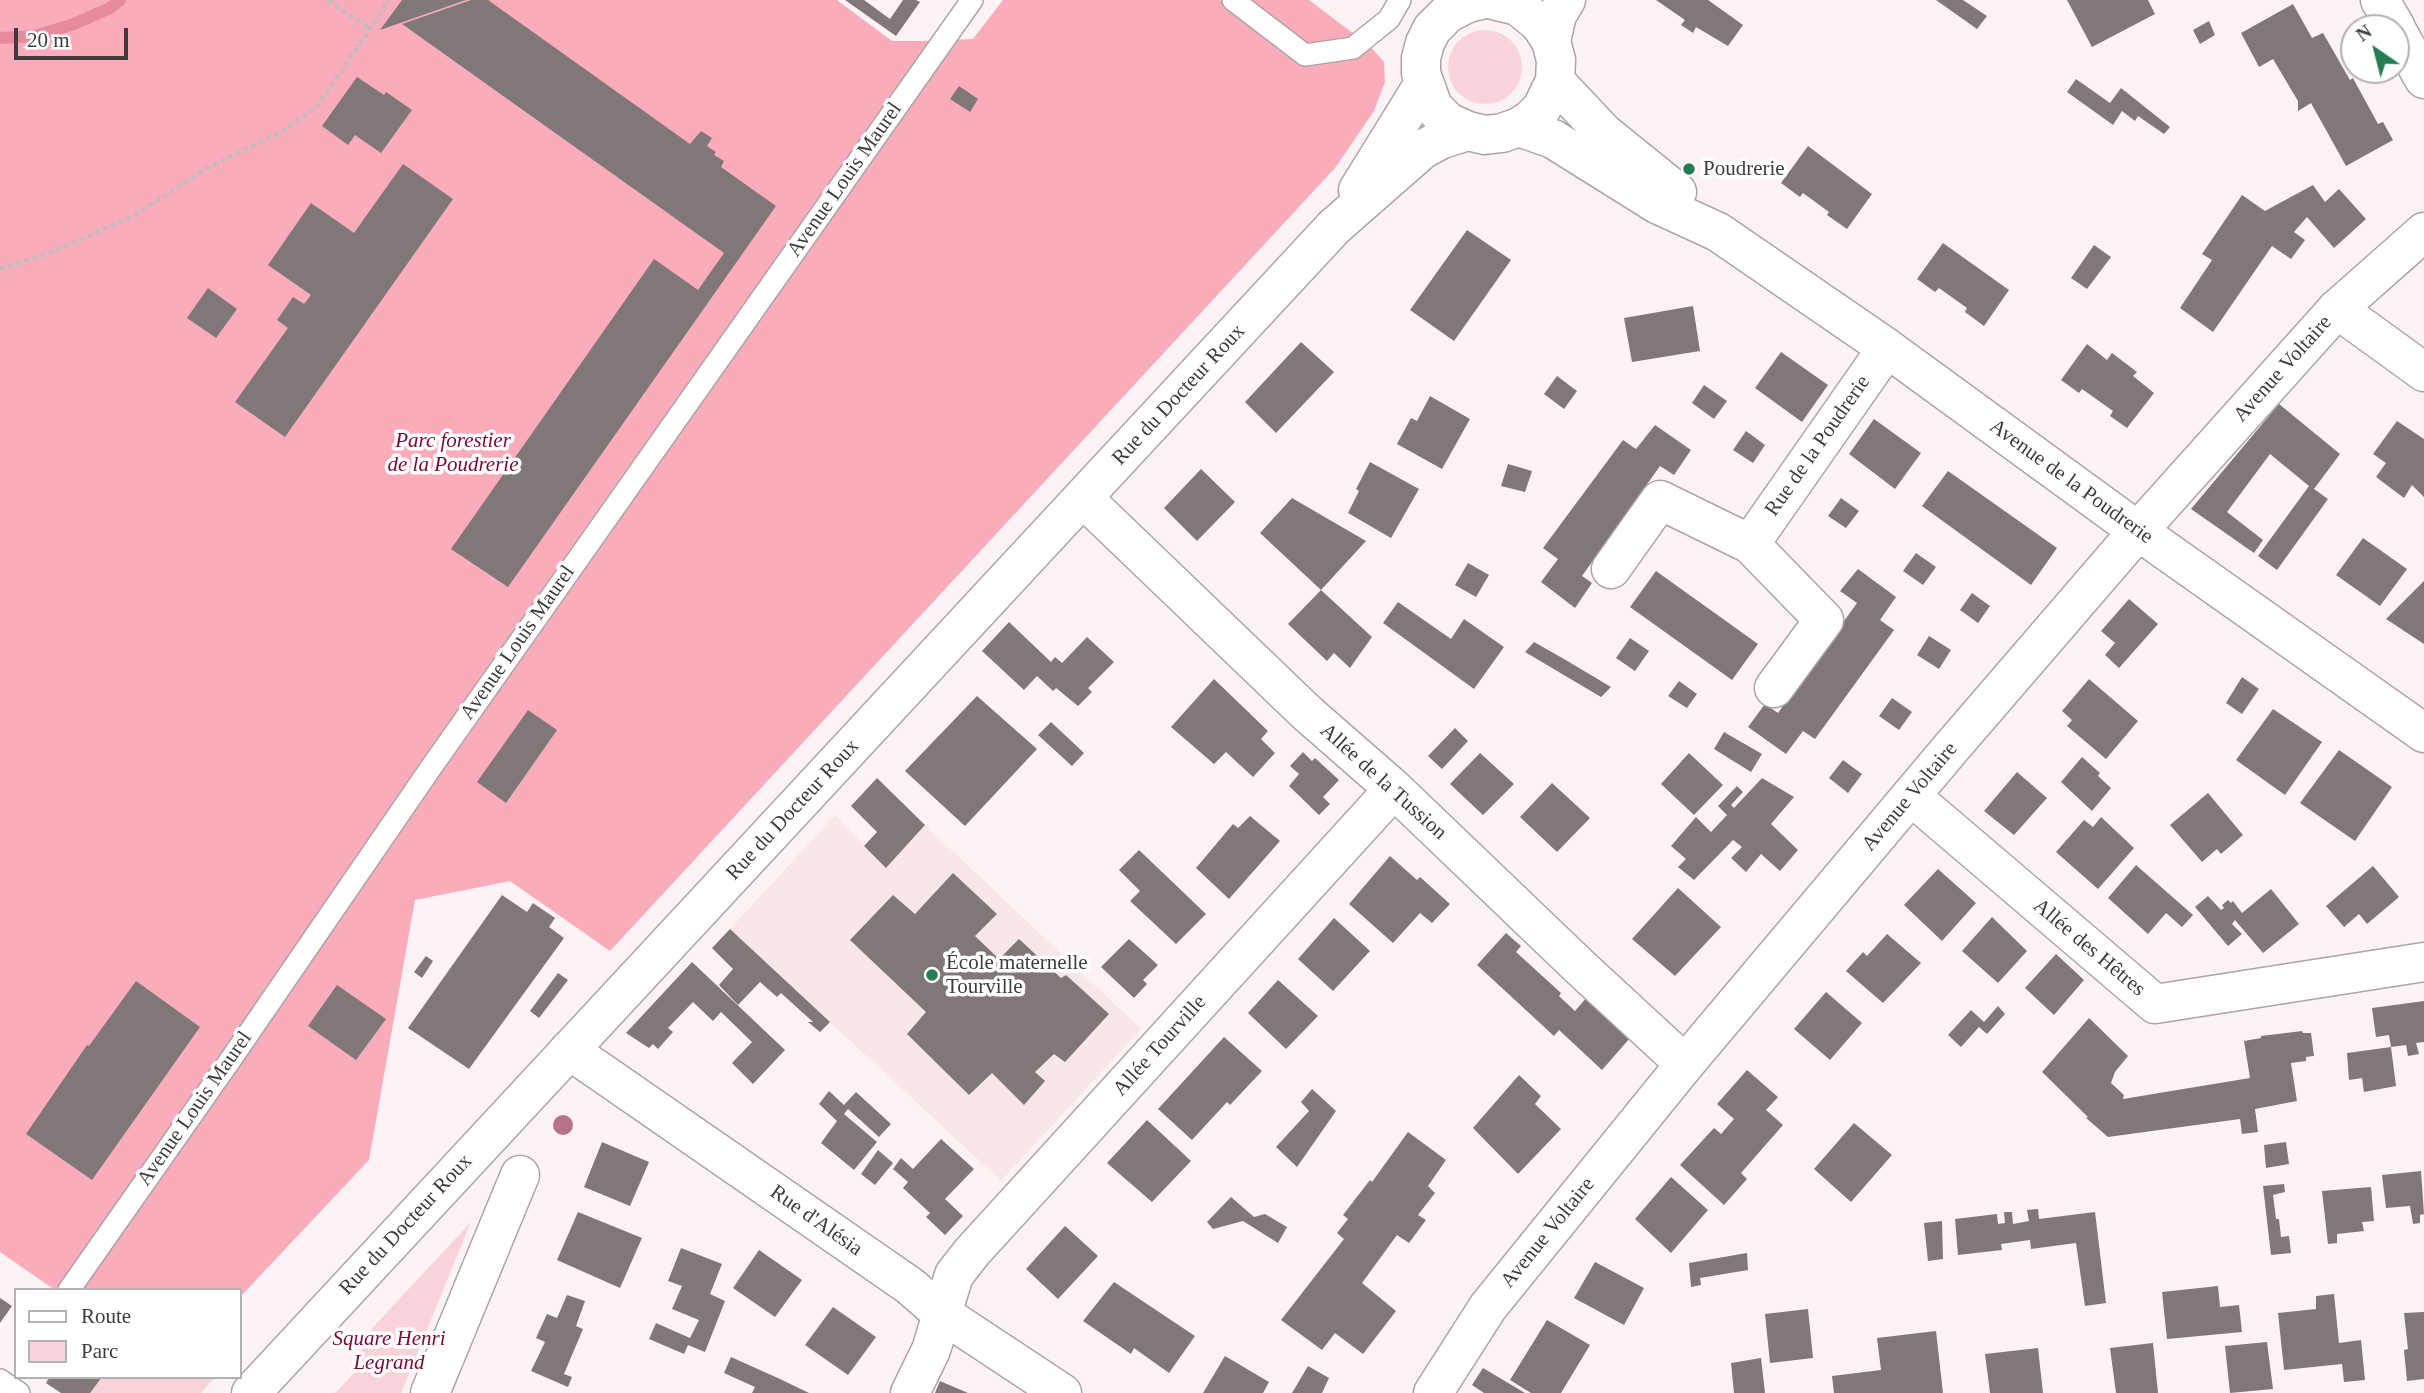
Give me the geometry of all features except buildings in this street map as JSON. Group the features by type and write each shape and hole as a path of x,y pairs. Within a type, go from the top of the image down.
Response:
{"street":[{"path":"1481,0 1448,13 1432,29 1421,58 1423,85 1433,107 1448,122 1485,135 1502,133 1531,119 1542,108 1555,80 1556,60 1551,41 1540,24 1527,12 1503,0 1493,0"},
{"path":"1551,41 1557,15 1566,0"},
{"path":"2410,54 2424,79"},
{"name":"Avenue de la Poudrerie","path":"1555,80 1604,133 1684,197 1718,232"},
{"name":"Rue du Docteur Roux","path":"1334,227 1423,85"},
{"name":"Avenue de la Poudrerie","path":"1519,127 1553,139 1657,204 1718,232 1887,348 2138,531 2424,733"},
{"name":"Rue du Docteur Roux","path":"251,1393 1334,227 1423,149 1442,139 1468,131"},
{"name":"Avenue Voltaire","path":"1433,1393 1488,1307 1685,1064 1911,796 2138,531 2337,309 2424,232"},
{"path":"2337,309 2424,372"},
{"name":"Rue de la Poudrerie","path":"1750,544 1887,348"},
{"name":"Allée de la Tussion","path":"1083,498 1322,727 1394,789 1685,1064"},
{"path":"1611,569 1660,500 1750,544 1824,620 1774,688"},
{"name":"Allée Tourville","path":"910,1393 931,1350 954,1275 972,1252 1394,789"},
{"name":"Allée des Hêtres","path":"1911,796 2155,1004 2424,962"},
{"name":"Rue d'Alésia","path":"569,1050 910,1286 941,1313 1062,1393"},
{"path":"430,1393 520,1175"}],"lane":[{"name":"Avenue Louis Maurel","path":"70,1288 430,769 972,0"},
{"path":"1233,0 1305,55 1353,48 1389,19 1399,2 1432,29"}],"path":[{"path":"328,0 369,28"},
{"path":"0,269 50,254 132,216 211,166 281,132 317,107 389,0"}],"shaded area":[{"name":"École maternelle Tourville","path":"835,815 886,868 925,825 1141,1029 1001,1181 730,929"}],"green space":[{"name":"Parc forestier de la Poudrerie","path":"0,0 837,0 892,41 922,41 973,39 1003,0 1309,0 1370,46 1384,62 1385,82 1374,111 1335,168 610,951 510,881 415,900 369,1160 242,1295 242,1288 52,1288 0,1252"},
{"path":"1485,30 1499,33 1511,41 1519,53 1522,67 1519,81 1511,93 1499,101 1485,104 1471,101 1459,93 1451,81 1448,67 1451,53 1459,41 1471,33"},
{"name":"Square Henri Legrand","path":"471,1222 401,1393 335,1393 358,1369 363,1338"},
{"path":"44,1379 213,1379 201,1393 61,1393"}],"waterway":[{"path":"0,38 35,36 74,24 110,8 120,0"}],"place":[{"name":"Poudrerie","path":"1689,169"},
{"name":"École maternelle Tourville","path":"932,975"}]}
